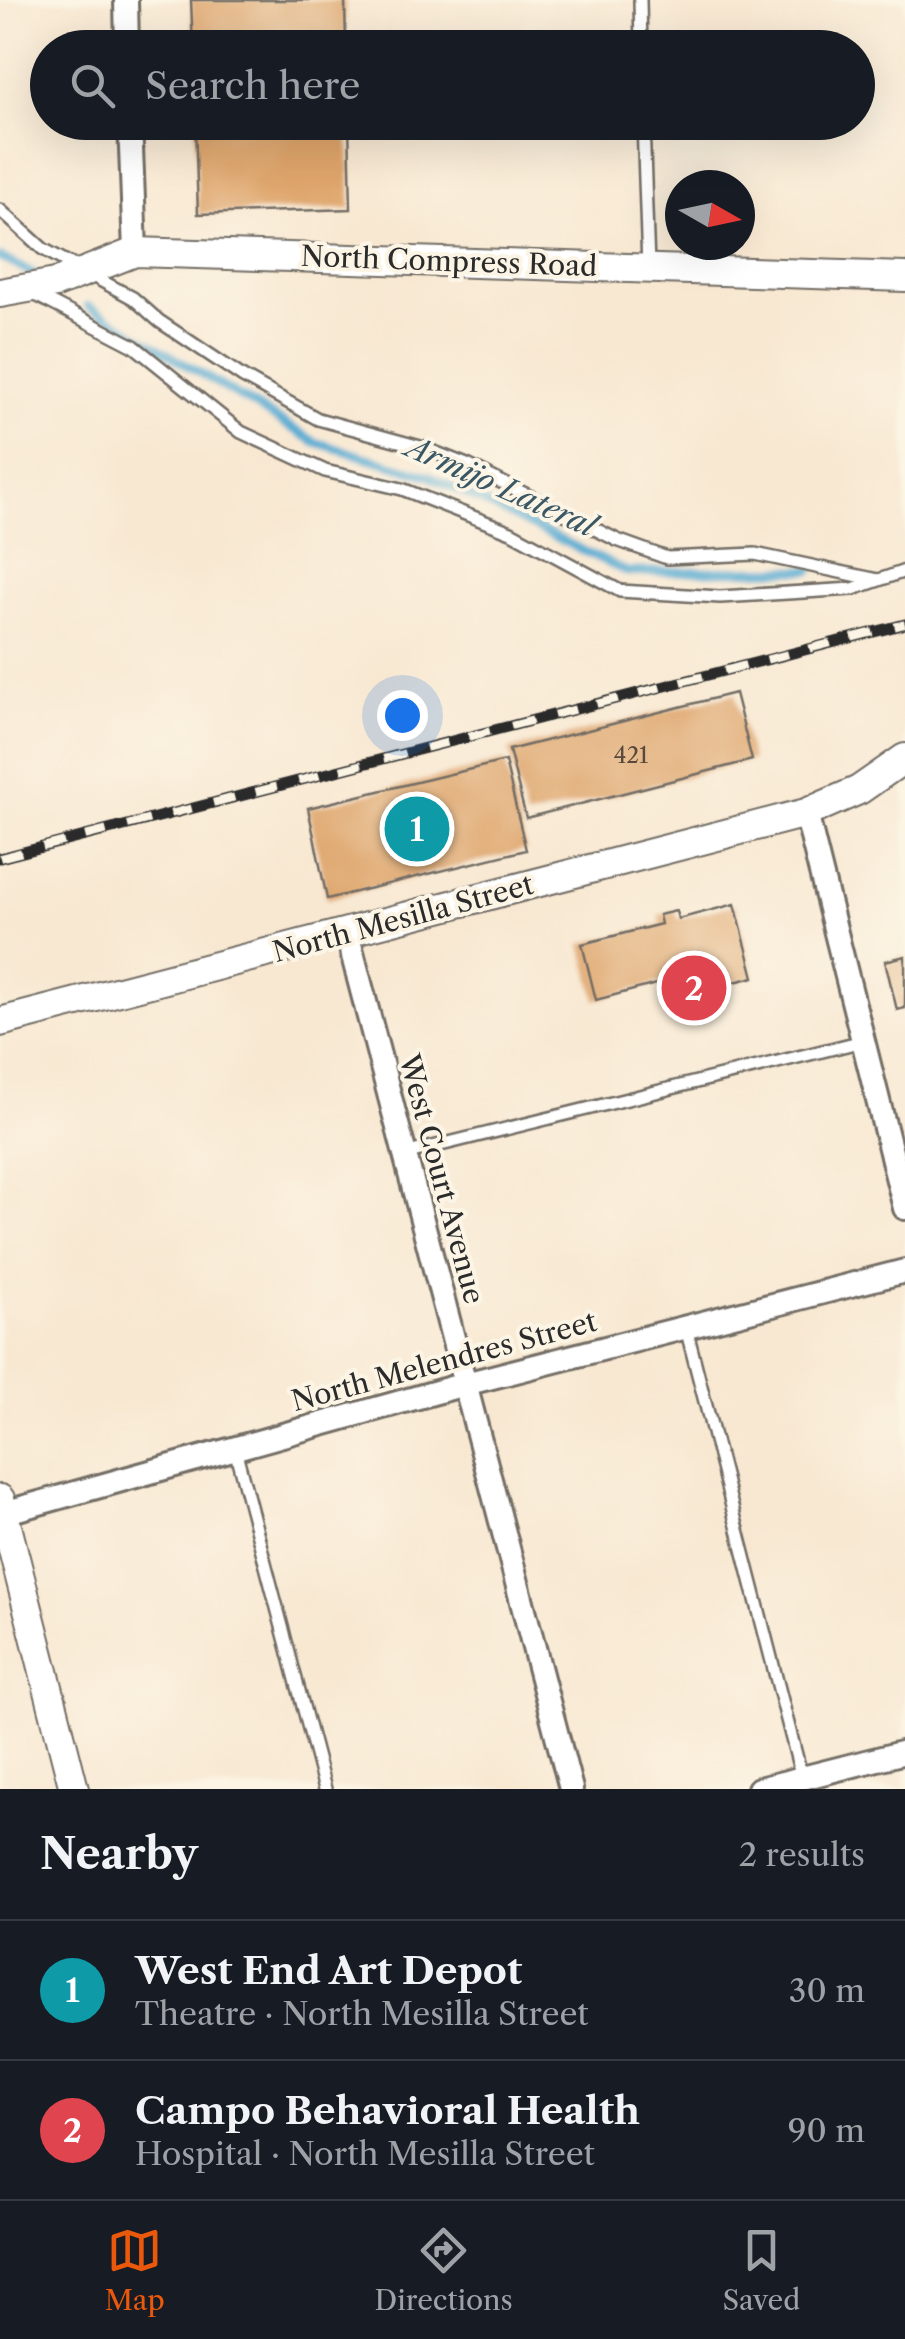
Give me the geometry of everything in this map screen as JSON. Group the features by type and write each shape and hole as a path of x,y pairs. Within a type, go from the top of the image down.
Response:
{"street":[{"path":"126,0 127,30"},
{"path":"131,140 135,252"},
{"name":"North Compress Road","path":"8,286 56,284 135,252 905,277"},
{"name":"North Mesilla Street","path":"0,1022 806,812 860,790 905,758"},
{"path":"806,812 905,1208"},
{"name":"West Court Avenue","path":"346,933 571,1789"},
{"name":"North Melendres Street","path":"1,1509 905,1271"},
{"path":"1,1509 74,1789"},
{"path":"759,1789 905,1752"}],"lane":[{"path":"640,0 641,30"},
{"path":"644,140 648,267"},
{"path":"0,210 43,250 133,298 243,377 318,419 467,464 617,540 667,558 756,554 878,580"},
{"path":"8,286 134,346 241,432 325,470 402,489 512,532 620,591 720,597 853,589 905,571"},
{"path":"404,1154 863,1042"},
{"path":"686,1328 802,1778"},
{"path":"236,1449 325,1789"}],"building":[{"path":"191,0 345,0 346,30 192,30"},
{"path":"196,140 349,140 351,209 198,214"},
{"path":"735,693 752,760 526,818 509,750"},
{"path":"505,761 526,850 327,899 308,808"},
{"path":"735,904 754,977 679,996 675,979 596,1000 582,944 661,924 659,915 676,911 678,919"},
{"path":"905,956 905,1008 897,1010 885,961"}],"waterway":[{"name":"Armijo Lateral","path":"0,257 34,274"},
{"name":"Armijo Lateral","path":"88,306 315,442 429,476 627,572 810,570"}],"railway":[{"path":"0,858 905,624"}],"place":[{"name":"West End Art Depot","path":"417,829"},
{"name":"Campo Behavioral Health","path":"694,988"}]}
